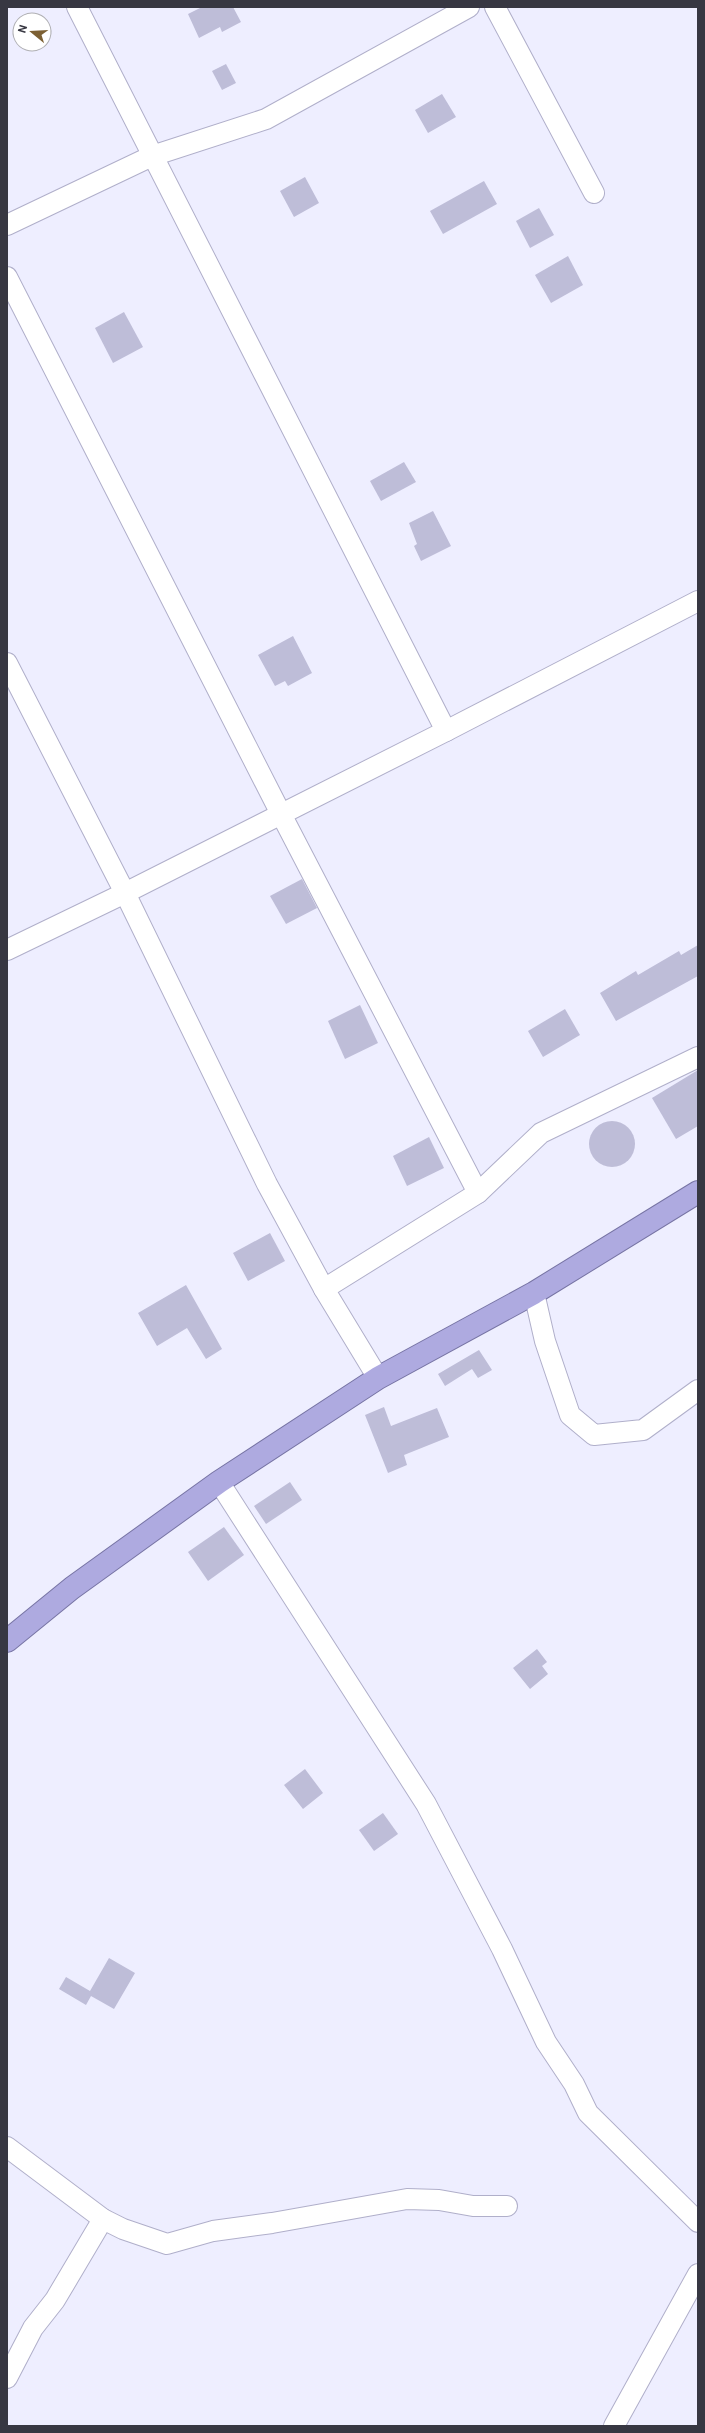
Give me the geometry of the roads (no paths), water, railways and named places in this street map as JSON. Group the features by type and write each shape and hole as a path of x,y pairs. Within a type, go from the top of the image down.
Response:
{"highway":[{"path":"7,1641 72,1588 219,1482 378,1378 534,1293 698,1192"}],"street":[{"path":"77,7 446,731"},
{"path":"7,225 152,156 266,119 469,7"},
{"path":"495,7 594,193"},
{"path":"7,277 478,1193"},
{"path":"7,950 125,894 698,601"},
{"path":"7,663 125,894 267,1184 324,1289 378,1378"},
{"path":"324,1289 478,1193 541,1133 698,1057"},
{"path":"534,1293 545,1341 570,1415 594,1435 643,1430 698,1390"},
{"path":"219,1482 426,1804 502,1949 546,2042 574,2084 588,2113 698,2222"},
{"path":"7,2147 104,2219 123,2229 167,2244 213,2231 272,2223 407,2199 439,2200 473,2206 507,2206"},
{"path":"7,2378 33,2328 56,2300 104,2219"},
{"path":"614,2426 698,2274"}]}
